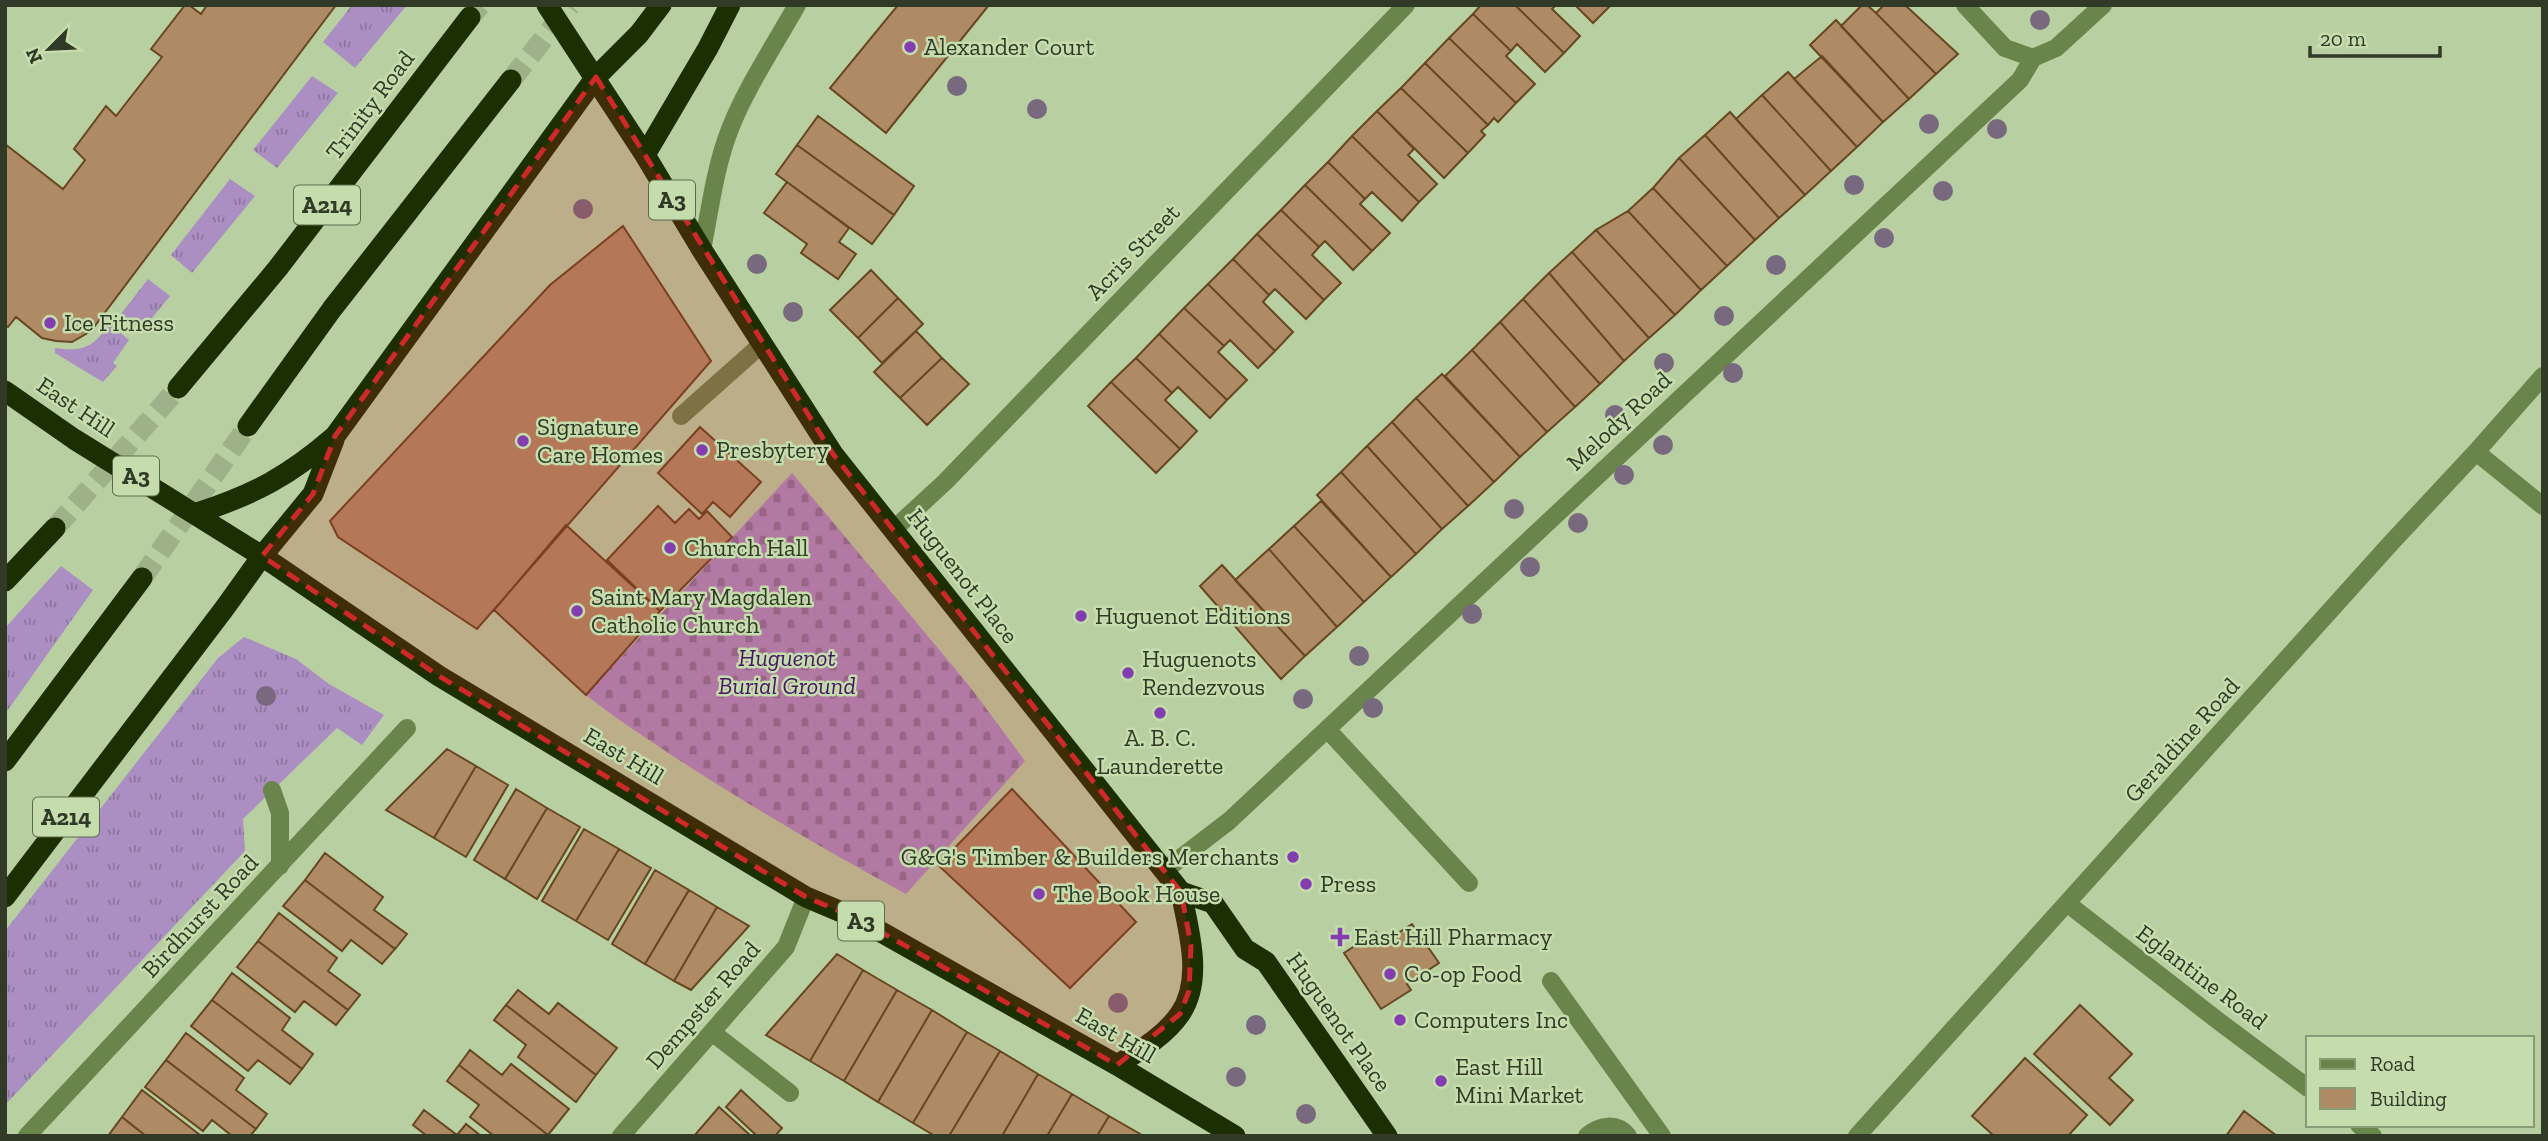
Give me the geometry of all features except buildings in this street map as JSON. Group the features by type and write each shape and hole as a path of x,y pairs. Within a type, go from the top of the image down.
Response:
{"highway":[{"name":"Huguenot Place","path":"547,5 596,77 702,250 833,454 1181,891 1213,903 1245,949 1266,962 1387,1136"},
{"name":"A214","path":"5,897 262,555 313,494 335,436 596,77 639,34 662,5"},
{"path":"645,155 730,5"},
{"name":"Trinity Road","path":"178,388 278,268 470,17"},
{"name":"A214","path":"248,426 332,309 511,80"},
{"name":"East Hill","path":"5,391 74,439 262,555 439,676 806,897 858,919 1117,1065 1235,1136"},
{"name":"A214","path":"197,513 235,501 290,472 335,436"},
{"path":"5,581 55,528"},
{"path":"5,761 142,578"},
{"name":"A3","path":"1117,1065 1150,1044 1173,1021 1180,1013 1189,991 1191,946 1181,891"}],"street":[{"path":"702,250 729,132 740,105 797,5"},
{"name":"Acris Street","path":"893,530 945,482 1406,5"},
{"path":"1965,5 2005,48 2032,58"},
{"name":"Melody Road","path":"1165,870 1229,821 2020,80 2032,58 2056,48 2103,5"},
{"path":"681,416 762,344"},
{"name":"Geraldine Road","path":"1857,1136 2543,376"},
{"path":"2476,452 2543,506"},
{"name":"Birdhurst Road","path":"27,1136 407,728"},
{"path":"1327,729 1469,883"},
{"path":"272,790 281,813 280,866"},
{"name":"Dempster Road","path":"621,1136 789,943 806,897"},
{"name":"Eglantine Road","path":"2068,904 2306,1087"},
{"path":"1551,981 1662,1136"},
{"path":"713,1033 790,1093"},
{"path":"1587,1136 1606,1125 1625,1131 1628,1136"}],"highlighted area":[{"path":"596,77 833,454 1181,892 1191,945 1189,991 1180,1014 1117,1065 858,919 806,897 439,676 262,556 313,494 335,436"}],"green space":[{"path":"352,5 407,5 355,68 323,42"},
{"path":"312,76 338,93 277,168 253,150"},
{"path":"230,179 255,196 192,273 171,255"},
{"path":"148,279 170,296 142,330 121,314"},
{"path":"110,324 129,340 113,363 117,366 103,382 55,353 55,348 74,349 93,343"},
{"name":"Huguenot Burial Ground","path":"792,473 971,688 1025,761 906,894 735,795 644,737 586,695"},
{"path":"61,566 93,590 5,714 5,628"},
{"path":"244,637 296,659 329,684 384,715 362,745 337,728 243,819 245,851 5,1105 5,931 218,658"}],"tunnel":[{"path":"470,17 480,5"},
{"path":"511,80 570,5"},
{"path":"55,528 178,388"},
{"path":"142,578 248,426"}],"place":[{"name":"Alexander Court","path":"910,47"},
{"name":"Ice Fitness","path":"50,323"},
{"name":"Signature Care Homes","path":"523,441"},
{"name":"Presbytery","path":"702,450"},
{"name":"Church Hall","path":"670,548"},
{"name":"Saint Mary Magdalen Catholic Church","path":"577,611"},
{"name":"Huguenot Editions","path":"1081,616"},
{"name":"Huguenots Rendezvous","path":"1128,673"},
{"name":"A. B. C. Launderette","path":"1160,713"},
{"name":"G&G's Timber & Builders Merchants","path":"1293,857"},
{"name":"Press","path":"1306,884"},
{"name":"The Book House","path":"1039,894"},
{"name":"East Hill Pharmacy","path":"1340,937"},
{"name":"Co-op Food","path":"1390,974"},
{"name":"Computers Inc","path":"1400,1020"},
{"name":"East Hill Mini Market","path":"1441,1081"}]}
